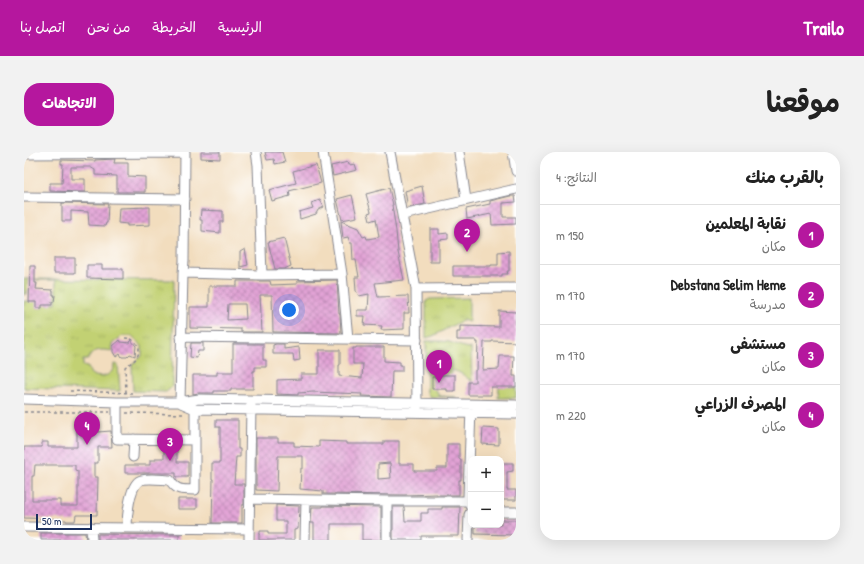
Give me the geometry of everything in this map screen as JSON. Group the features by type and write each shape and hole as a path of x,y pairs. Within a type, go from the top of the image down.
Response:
{"street":[{"path":"256,152 258,165 262,275"},
{"path":"323,152 342,274 348,338"},
{"path":"390,152 416,289 417,408"},
{"path":"458,152 466,200"},
{"path":"512,152 516,171"},
{"path":"24,154 185,153 180,402"},
{"path":"403,215 516,189"},
{"path":"24,197 185,200"},
{"path":"183,273 262,275 342,274"},
{"path":"416,289 516,288"},
{"path":"181,337 417,340"},
{"path":"24,399 123,399 180,402 199,399 251,400 470,409 516,414"},
{"path":"123,399 117,412 117,439 195,440"},
{"path":"249,540 251,400"},
{"path":"180,402 196,412 417,408"},
{"path":"470,409 516,405"},
{"path":"470,409 470,492"},
{"path":"127,528 127,514 130,500 135,485 140,480 170,480 174,486 179,489 195,490 196,412"},
{"path":"133,457 134,439"},
{"path":"250,499 468,504"},
{"path":"305,540 306,500"},
{"path":"387,501 387,540"},
{"path":"504,512 516,512"},
{"path":"24,527 249,529"},
{"path":"92,527 92,540"},
{"path":"468,528 468,540"}],"path":[{"path":"123,399 125,367 133,362 139,354 139,347 133,339 124,338"},
{"path":"63,391 123,399 133,393"},
{"path":"24,412 196,412"}],"green space":[{"path":"24,279 174,280 172,387 166,392 133,391 132,365 142,356 142,346 131,336 122,336 112,344 112,351 97,351 90,356 88,360 83,360 83,366 88,367 90,373 99,377 108,375 112,371 114,364 118,365 120,391 24,388 24,301 56,303 56,280 28,280 27,294 24,295"},
{"path":"469,298 469,322 463,320 433,336 426,338 426,301 430,299"},
{"path":"426,341 449,342 471,348 472,382 462,374 451,370 452,389 435,388 439,396 456,397 430,397 427,393"},
{"path":"499,386 516,387 516,398 498,398"}],"building":[{"path":"201,152 220,152 220,159 201,158"},
{"path":"265,152 282,152 285,162 275,164 274,159 267,160"},
{"path":"115,159 114,163 128,163 128,176 145,177 145,192 117,192 117,176 95,175 95,170 90,167 71,167 71,179 85,179 85,192 50,191 50,183 62,183 63,164 61,164 61,160 95,161"},
{"path":"348,162 349,165 355,164 357,170 333,176 331,166"},
{"path":"316,165 321,183 289,191 290,196 272,201 269,190 296,183 293,171"},
{"path":"422,186 425,204 408,208 405,191"},
{"path":"389,188 393,205 398,252 404,280 375,283 378,297 408,296 409,313 404,313 404,329 381,330 382,326 364,325 365,316 357,316 357,310 368,310 369,294 359,296 356,291 355,277 359,277 356,260 353,260 352,243 350,243 348,237 343,238 341,221 358,228 363,237 366,236 367,239 379,237 376,219 370,221 368,213 371,212 366,194"},
{"path":"352,195 357,217 342,220 337,199"},
{"path":"515,196 516,202 503,203 503,217 516,217 516,224 492,225 491,214 467,219 466,209 490,204 490,201"},
{"path":"320,200 324,207 318,210 316,214 300,219 299,212 313,208 311,203"},
{"path":"62,203 108,204 107,223 105,226 89,225 88,212 71,211 71,221 62,221"},
{"path":"150,207 150,225 127,226 127,224 118,223 119,208"},
{"path":"201,210 223,211 223,222 220,222 220,233 202,231 202,220 200,220"},
{"path":"430,229 439,229 439,234 448,233 448,239 439,240 439,262 430,262"},
{"path":"284,238 291,266 284,269 275,269 268,242"},
{"path":"245,249 248,265 240,267 240,252"},
{"path":"509,251 508,274 502,274 502,276 453,276 453,266 498,265 498,252"},
{"path":"54,258 75,258 75,273 54,273"},
{"path":"87,265 102,265 102,269 123,269 123,279 87,278"},
{"path":"30,266 35,266 35,283 37,283 36,289 53,290 53,295 55,295 52,305 42,305 42,308 36,308 36,302 29,302"},
{"path":"337,280 341,333 273,332 272,295 260,295 262,332 241,332 241,329 190,328 190,307 209,307 209,286 237,286 237,281 270,281 271,285 297,284 297,281","holes":["228,304 245,304 246,319 227,320"]},
{"path":"499,311 516,312 516,342 484,342 483,370 499,369 500,356 514,356 513,376 516,376 516,387 491,387 491,395 468,395 468,382 475,382 478,342 476,342 476,340 457,340 457,332 460,332 460,326 499,327"},
{"path":"120,340 121,342 130,343 131,340 136,346 135,356 130,354 127,357 122,357 120,354 116,357 113,352 113,346"},
{"path":"191,343 203,343 203,351 198,351 197,358 190,357"},
{"path":"233,344 263,344 263,360 266,360 266,367 255,367 255,371 253,371 253,389 231,389 231,391 214,391 214,393 193,394 193,375 217,375 217,372 233,372"},
{"path":"284,344 284,349 299,347 300,360 294,361 293,354 273,354 273,345"},
{"path":"384,347 384,361 400,362 400,365 402,365 402,371 392,371 391,397 313,392 298,393 298,395 277,394 277,380 301,379 301,374 319,374 319,350 340,350 339,376 362,378 363,364 353,364 353,348"},
{"path":"437,375 455,375 455,391 447,391 447,389 432,389 432,377 437,377"},
{"path":"216,420 238,420 238,449 240,449 240,457 236,457 234,484 244,484 242,523 212,523 212,463 220,463 220,427 216,427"},
{"path":"98,427 98,432 111,431 112,447 98,447 98,463 94,463 94,477 98,477 97,515 76,515 75,521 24,518 24,447 42,447 42,442 48,442 48,447 77,447 77,428","holes":["35,465 75,465 75,470 78,471 78,506 60,506 60,500 32,500 32,476 34,476"]},
{"path":"483,428 499,429 499,445 482,444"},
{"path":"256,438 278,438 278,442 294,442 294,446 319,447 319,441 346,442 346,444 384,444 384,441 399,441 399,464 414,464 414,471 437,471 437,468 447,468 447,444 459,444 461,480 459,480 459,495 323,494 323,491 300,489 303,456 278,456 277,491 256,490","holes":["390,463 391,478 378,479 378,464"]},
{"path":"164,449 177,449 177,462 188,462 188,477 176,477 176,473 125,473 125,465 150,465 150,460 164,458"},
{"path":"504,463 513,463 513,471 507,472 507,490 516,490 516,500 504,500"},
{"path":"178,499 197,499 197,509 178,509"},
{"path":"276,505 299,506 298,529 294,530 294,540 259,540 260,531 268,531 268,534 286,534 286,521 276,521"},
{"path":"312,507 381,507 381,540 362,540 362,524 331,524 331,540 314,540 314,523 311,523"},
{"path":"393,507 404,507 405,521 421,521 421,513 428,513 428,509 460,507 459,536 421,536 421,540 393,540"},
{"path":"504,520 516,520 516,535 475,534 475,528 504,528"},
{"path":"41,533 85,533 86,540 41,540"},
{"path":"98,534 179,535 179,540 98,540"}],"place":[{"name":"Debstana Selim Heme","path":"467,252"},
{"name":"نقابة المعلمين","path":"439,383"},
{"name":"المصرف الزراعي","path":"87,445"},
{"name":"مستشفى","path":"170,461"}]}
